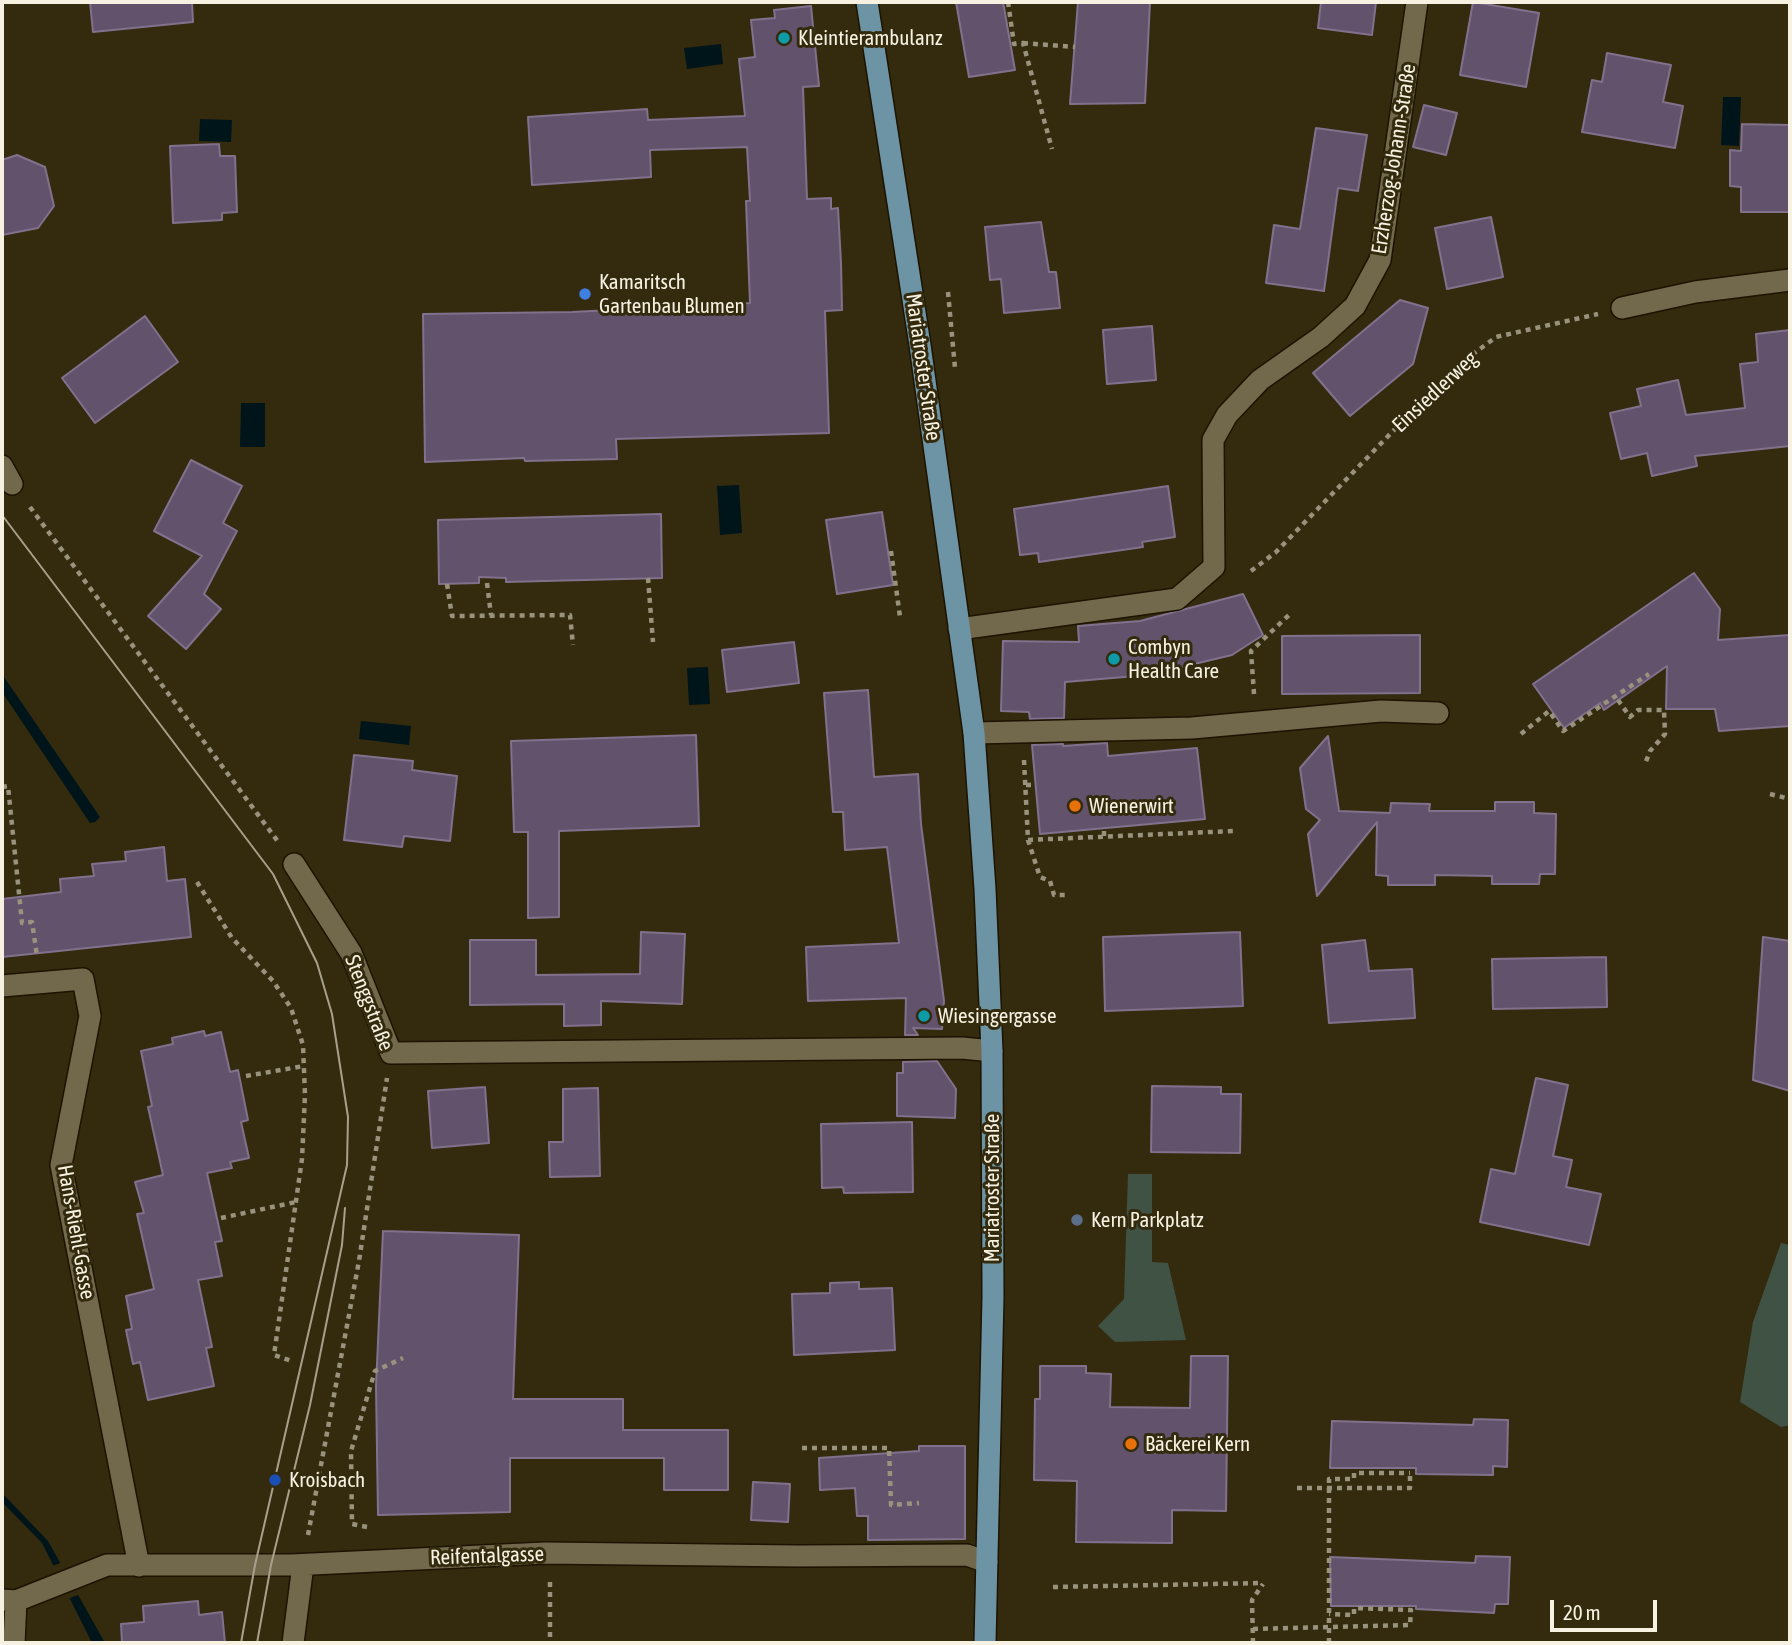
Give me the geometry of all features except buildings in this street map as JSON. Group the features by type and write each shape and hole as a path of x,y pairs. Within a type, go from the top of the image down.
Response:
{"main road":[{"name":"Mariatroster Straße","path":"867,2 974,733 985,889 992,1051 993,1297 985,1643"}],"street":[{"name":"Erzherzog-Johann-Straße","path":"959,629 1177,599 1214,567 1213,440 1227,415 1260,380 1321,337 1355,306 1380,260 1418,2"},
{"path":"1622,308 1695,292 1790,280"},
{"path":"974,733 1179,728 1381,711 1438,713"},
{"name":"Stenggstraße","path":"294,864 351,953 391,1053"},
{"name":"Hans-Riehl-Gasse","path":"2,986 83,979 90,1016 61,1165 139,1566"},
{"path":"391,1053 948,1048 992,1051"},
{"name":"Reifentalgasse","path":"9,1601 107,1565 303,1565 545,1553 967,1555 987,1562"},
{"path":"293,1643 303,1565"},
{"path":"2,1583 9,1601 14,1643"}],"path":[{"path":"1008,2 1014,44 1074,47"},
{"path":"1023,43 1052,149"},
{"name":"Einsiedlerweg","path":"1251,570 1276,552 1453,369 1496,337 1622,308"},
{"path":"7,475 294,864"},
{"path":"891,551 900,617"},
{"path":"648,578 653,642"},
{"path":"487,583 491,615"},
{"path":"447,584 452,616 570,615 573,645"},
{"path":"1256,722 1251,651 1290,614"},
{"path":"1521,734 1549,711 1563,731 1649,674"},
{"path":"1618,700 1630,717 1639,710 1664,710 1665,734 1650,751 1645,764"},
{"path":"1023,731 1028,840 1040,877 1050,881 1054,895 1065,895"},
{"path":"1026,785 1035,785"},
{"path":"2,787 8,786 22,923 32,922"},
{"path":"1770,794 1790,799"},
{"path":"1104,828 1104,836"},
{"path":"1028,840 1066,835 1233,831"},
{"path":"197,882 232,938 273,981 291,1008 303,1045 304,1121 296,1202 274,1355 292,1361"},
{"name":"Stenggstraße","path":"303,1565 359,1261 391,1053"},
{"path":"246,1076 304,1066"},
{"path":"221,1218 296,1202"},
{"path":"367,1527 352,1524 351,1451 375,1371 403,1358"},
{"path":"802,1448 889,1448 891,1505 919,1503"},
{"path":"1297,1488 1410,1489 1410,1473 1354,1473 1353,1479 1329,1479 1329,1614 1329,1643"},
{"path":"550,1574 550,1643"},
{"path":"1053,1587 1263,1583 1252,1600 1253,1643"},
{"path":"1253,1629 1410,1625 1410,1610 1354,1608 1354,1615 1329,1614"}],"green space":[{"path":"1128,1174 1152,1174 1152,1262 1168,1263 1186,1340 1115,1342 1098,1326 1124,1299"},
{"path":"1781,1243 1790,1245 1790,1425 1781,1427 1740,1402 1753,1322"}],"shaded area":[{"path":"721,44 723,64 687,69 684,48"},
{"path":"1723,97 1741,97 1739,146 1721,145"},
{"path":"200,119 232,120 231,142 199,141"},
{"path":"241,403 265,403 265,447 240,447"},
{"path":"739,485 742,533 720,535 717,486"},
{"path":"708,667 710,704 689,705 687,668"},
{"path":"2,674 100,817 95,822 90,823 2,692"},
{"path":"361,721 411,726 409,745 359,739"},
{"path":"2,1493 48,1541 105,1643 92,1643 42,1543 2,1502"}],"pier":[{"path":"65,1561 83,1593 65,1600 50,1567"}],"tram line":[{"path":"2,515 273,874 317,963 332,1014 348,1117 347,1165 255,1565 241,1643"},
{"path":"257,1643 271,1565 310,1405 342,1245 345,1208"}],"place":[{"name":"Kleintierambulanz","path":"784,38"},
{"name":"Kamaritsch Gartenbau Blumen","path":"585,294"},
{"name":"Combyn Health Care","path":"1114,659"},
{"name":"Wienerwirt","path":"1075,806"},
{"name":"Wiesingergasse","path":"924,1016"},
{"name":"Kern Parkplatz","path":"1077,1220"},
{"name":"Bäckerei Kern","path":"1131,1444"},
{"name":"Kroisbach","path":"275,1480"}]}
